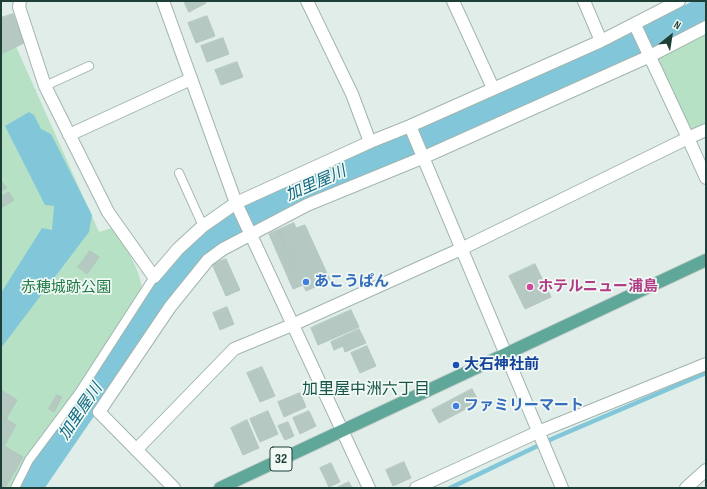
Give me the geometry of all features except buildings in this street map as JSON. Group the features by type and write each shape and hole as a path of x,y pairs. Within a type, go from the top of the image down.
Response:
{"main road":[{"name":"32","path":"220,488 706,260"}],"street":[{"path":"20,1 19,6 45,86 108,212 154,277 203,226 238,205 370,142 410,126 601,41 635,25 679,1"},
{"path":"163,1 238,205 292,325 343,429 369,488"},
{"path":"307,1 352,94 370,142"},
{"path":"453,1 493,88"},
{"path":"584,1 601,41"},
{"path":"635,25 706,178"},
{"path":"174,488 99,412 170,307 208,260 250,233 307,205 422,158 650,56 706,27"},
{"path":"69,135 191,79"},
{"path":"410,126 504,354 562,488"},
{"path":"136,450 234,349 292,325 461,249 706,130"},
{"path":"416,488 538,432 706,364"},
{"path":"686,488 706,470"}],"lane":[{"path":"45,86 89,66"},
{"path":"179,173 203,226"},
{"path":"14,488 30,460 79,392 154,277"}],"green space":[{"name":"赤穂城跡公園","path":"1,13 99,232 112,228 131,256 138,272 142,288 47,438 19,488 1,488"},
{"path":"706,27 706,130 688,138 650,56"}],"water":[{"path":"29,112 34,115 41,129 51,134 92,215 89,232 1,348 1,293 42,228 52,230 54,206 45,205 5,126"}],"waterway":[{"name":"加里屋川","path":"29,488 145,319 176,278 210,241 263,208 665,30 706,9"},
{"path":"450,488 554,438 706,373"}],"place":[{"name":"あこうぱん","path":"306,282"},
{"name":"ホテルニュー浦島","path":"530,287"},
{"name":"大石神社前","path":"456,365"},
{"name":"ファミリーマート","path":"456,406"}],"district":[{"name":"加里屋中洲六丁目","path":"366,390"}]}
